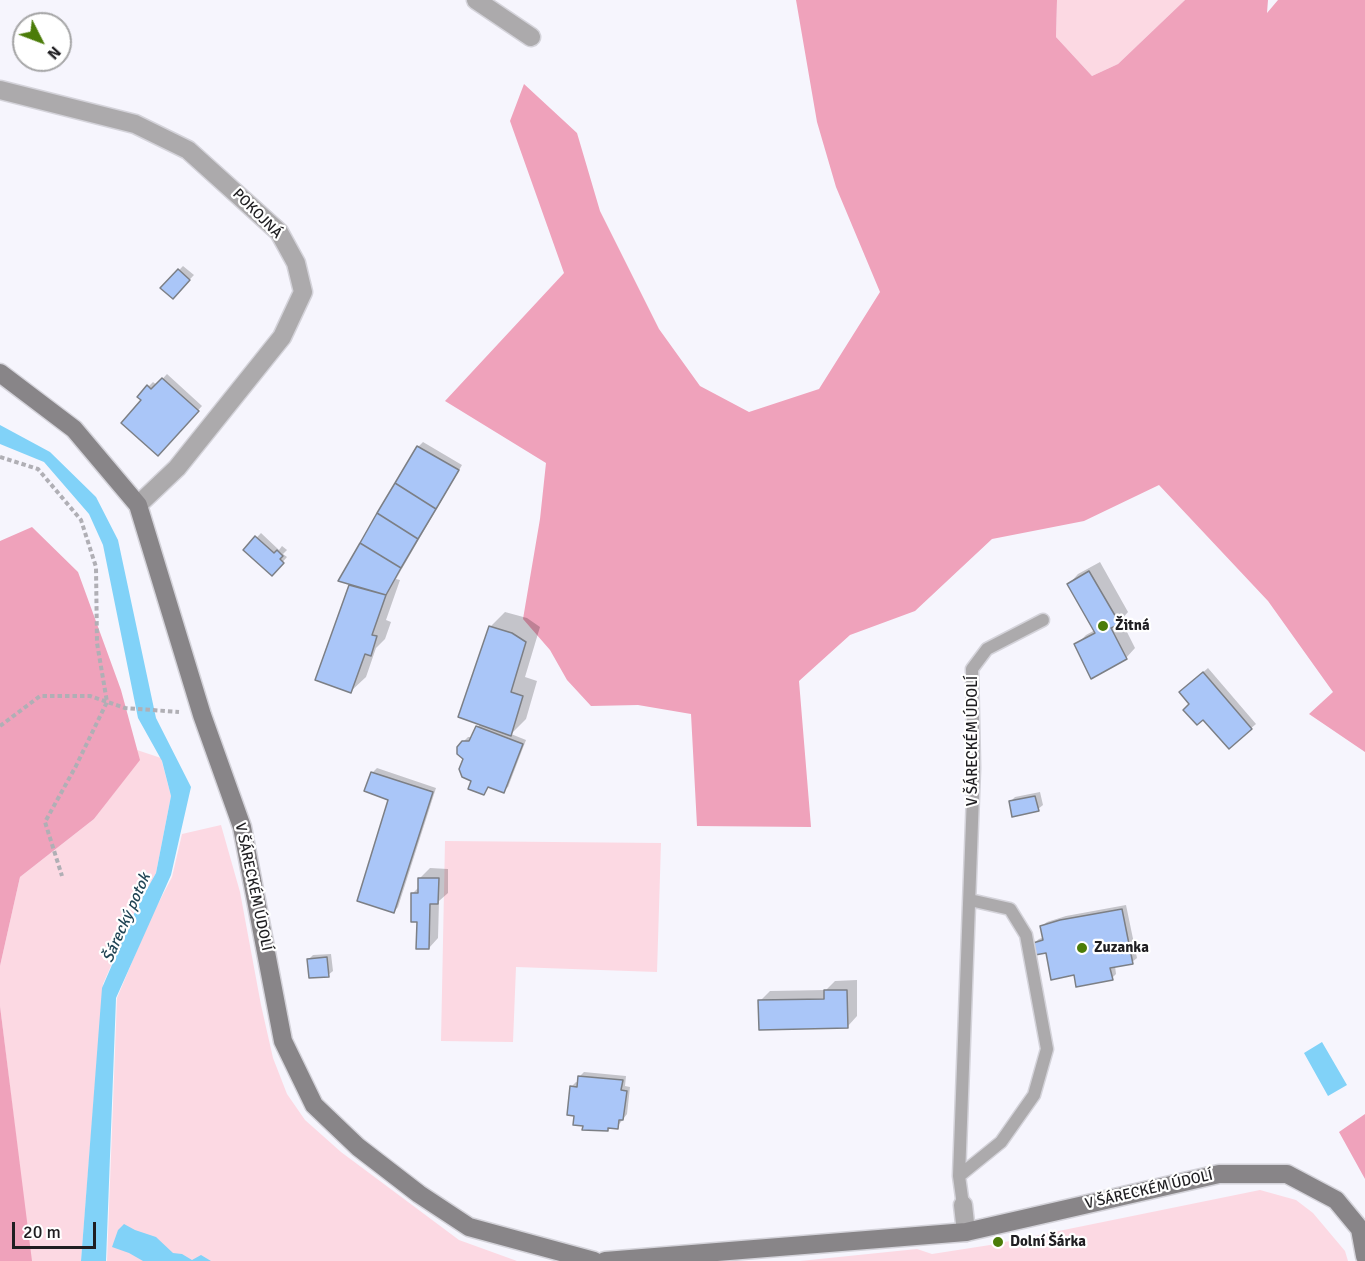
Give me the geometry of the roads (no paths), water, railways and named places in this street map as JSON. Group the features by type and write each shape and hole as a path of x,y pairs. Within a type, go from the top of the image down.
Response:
{"street":[{"path":"476,0 531,37"},
{"name":"POKOJNÁ","path":"0,90 135,124 188,150 279,232 296,263 303,292 282,337 177,468 138,505"},
{"name":"V ŠÁRECKÉM ÚDOLÍ","path":"0,373 74,429 138,505 202,715 242,827 284,1041 314,1105 358,1147 419,1194 469,1227 594,1261"},
{"name":"V ŠÁRECKÉM ÚDOLÍ","path":"605,1261 966,1232 1219,1174 1287,1174 1336,1200 1360,1229 1365,1256"},
{"name":"V ŠÁRECKÉM ÚDOLÍ","path":"963,1205 966,1232"}],"lane":[{"name":"V ŠÁRECKÉM ÚDOLÍ","path":"963,1205 960,1176 974,768 972,669 987,649 1043,620"},
{"path":"960,1176 1001,1143 1034,1095 1047,1049 1026,935 1010,909 970,900"}],"water":[{"path":"0,425 50,452 96,497 118,540 156,718 191,787 171,875 116,998 106,1261 81,1261 102,988 137,907 156,873 171,796 162,761 138,718 103,545 89,514 44,462 0,444"},
{"path":"1322,1042 1347,1085 1328,1096 1304,1053"},
{"path":"124,1224 156,1237 173,1253 182,1254 192,1260 201,1255 211,1261 143,1261 112,1247 118,1230"}],"place":[{"name":"Žitná","path":"1103,626"},
{"name":"Zuzanka","path":"1082,948"},
{"name":"Dolní Šárka","path":"998,1242"}],"water label":[{"name":"Šárecký potok","path":"127,918"}]}
